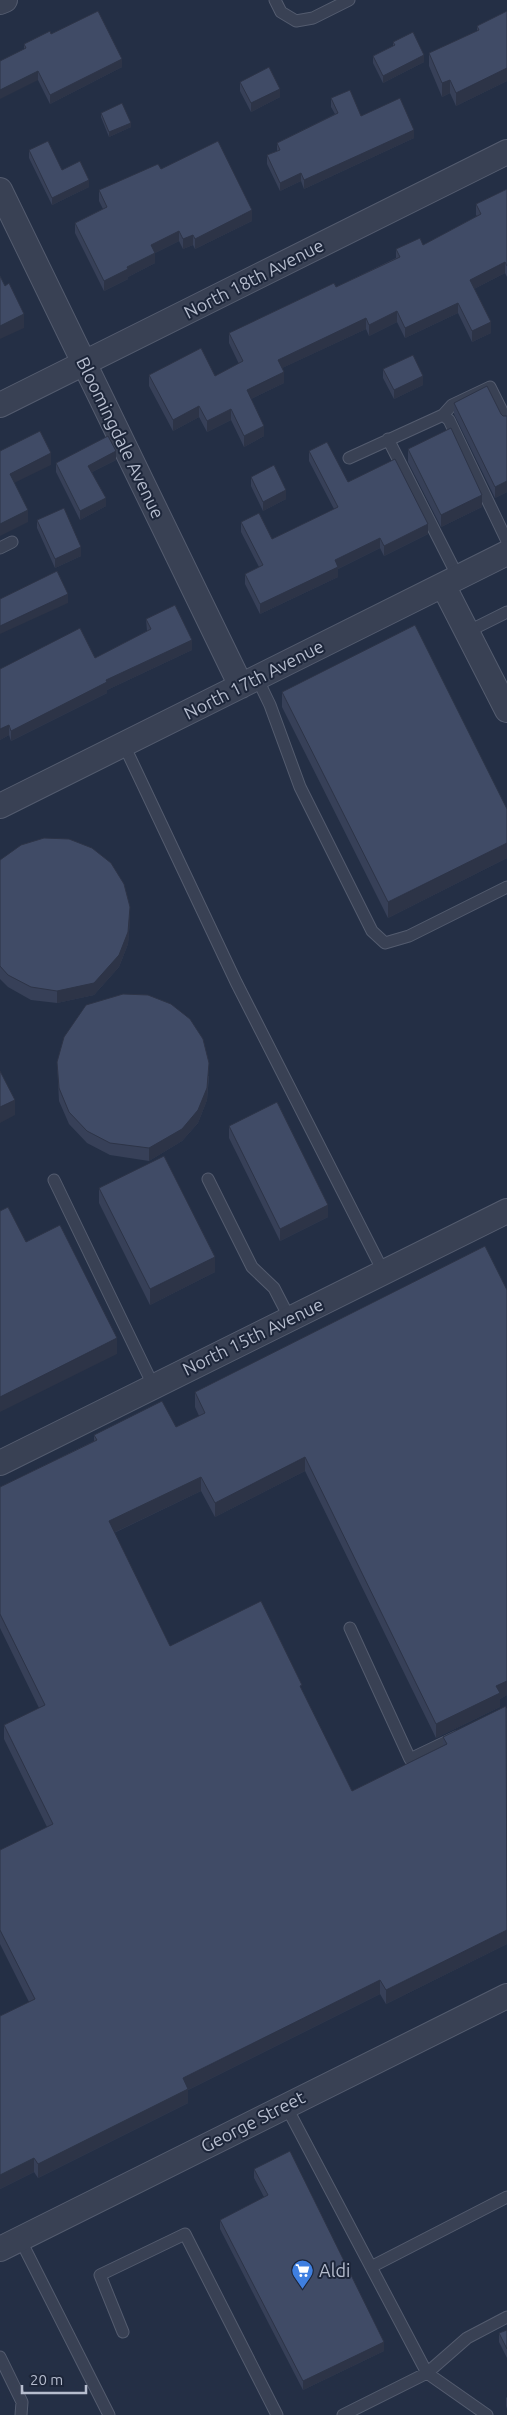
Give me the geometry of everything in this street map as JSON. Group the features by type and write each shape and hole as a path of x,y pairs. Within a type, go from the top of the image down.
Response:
{"street":[{"path":"0,2 5,0"},
{"name":"North 18th Avenue","path":"0,405 507,152"},
{"name":"Bloomingdale Avenue","path":"0,190 83,364 249,682"},
{"name":"North 17th Avenue","path":"0,806 507,553"},
{"path":"450,581 467,632 507,710"},
{"name":"North 15th Avenue","path":"0,1464 507,1211"},
{"name":"George Street","path":"10,2244 507,1996"}],"lane":[{"path":"275,0 281,12 296,21 313,18 349,0"},
{"path":"349,458 444,415 452,405 490,387 507,421"},
{"path":"444,415 507,541"},
{"path":"388,439 450,581"},
{"path":"0,548 12,542"},
{"path":"467,632 507,612"},
{"path":"249,682 270,704 300,787 372,931 385,943 409,936 507,887"},
{"path":"124,744 276,1062 384,1273"},
{"path":"208,1178 252,1267 274,1288 290,1319"},
{"path":"54,1180 154,1387"},
{"path":"350,1628 410,1759 463,1733"},
{"path":"286,2106 427,2373 487,2415"},
{"path":"371,2267 507,2197"},
{"path":"124,2332 100,2275 185,2234 277,2415"},
{"path":"10,2244 109,2415"},
{"path":"344,2415 427,2373 467,2338 507,2317"},
{"path":"0,2357 22,2402 21,2415"}],"building":[{"path":"98,11 122,59 50,95 38,71 0,90 0,61 26,48 24,44 50,31 51,34"},
{"path":"507,11 507,68 456,93 450,80 442,83 429,53 479,30 477,26"},
{"path":"413,32 424,55 383,76 373,56 395,45 393,42"},
{"path":"269,67 280,89 251,103 240,82"},
{"path":"350,90 361,116 400,98 414,130 304,180 301,173 280,183 267,155 280,150 277,143 338,113 331,98"},
{"path":"122,103 131,123 109,132 101,113"},
{"path":"48,141 62,170 80,161 89,180 52,198 29,150"},
{"path":"218,141 252,210 195,239 193,235 183,239 179,231 151,245 155,253 104,281 75,223 107,207 99,190 158,164 161,169"},
{"path":"507,189 507,266 505,262 470,280 491,322 472,331 458,303 405,328 397,311 369,325 366,318 278,360 284,372 247,390 264,426 244,436 231,409 207,421 199,406 173,420 149,375 201,348 215,376 243,361 229,333 334,283 336,287 400,257 396,249 420,238 423,245 481,214 476,204"},
{"path":"0,276 5,286 9,283 24,314 0,326"},
{"path":"413,355 423,376 394,390 383,369"},
{"path":"487,386 501,414 507,416 507,481 495,487 454,403"},
{"path":"451,428 482,495 441,515 408,449"},
{"path":"40,431 51,453 10,474 28,510 0,524 0,451"},
{"path":"108,436 116,451 88,466 106,498 80,511 56,463"},
{"path":"327,442 348,482 395,459 428,524 384,546 380,538 335,560 338,567 260,604 245,574 263,565 241,522 259,513 272,539 338,507 309,451"},
{"path":"274,465 286,490 263,502 251,477"},
{"path":"64,508 81,547 55,559 37,520"},
{"path":"57,571 68,594 0,626 0,599"},
{"path":"175,605 192,640 106,680 107,682 11,731 9,725 0,729 0,669 80,628 95,658 151,629 146,619"},
{"path":"415,625 507,809 507,843 388,902 282,692"},
{"path":"44,838 69,839 92,848 111,863 124,884 130,907 128,932 119,955 94,983 57,991 31,987 8,975 0,966 0,860 21,845"},
{"path":"123,994 148,995 171,1004 190,1019 203,1039 209,1063 207,1088 198,1110 182,1129 149,1148 110,1143 87,1131 69,1112 59,1088 57,1062 64,1037 86,1005"},
{"path":"0,1071 15,1100 0,1107"},
{"path":"277,1102 328,1205 280,1229 229,1126"},
{"path":"164,1156 215,1257 150,1289 99,1188"},
{"path":"8,1207 26,1242 60,1225 117,1338 0,1397 0,1211"},
{"path":"485,1246 507,1290 507,1681 496,1686 500,1693 436,1724 305,1457 215,1503 201,1477 109,1521 170,1646 261,1601 302,1685 300,1686 352,1791 447,1744 443,1737 506,1706 507,1930 386,1990 380,1980 183,2078 188,2089 38,2164 34,2158 0,2175 0,2016 35,1999 0,1930 0,1850 53,1824 4,1725 45,1705 0,1614 0,1487 97,1440 94,1435 162,1401 176,1427 205,1413 195,1392"},
{"name":"Aldi","path":"290,2151 384,2342 303,2381 220,2220 268,2195 254,2169"},
{"path":"507,2330 507,2349 499,2333"}],"place":[{"name":"Aldi","path":"303,2290"}]}
